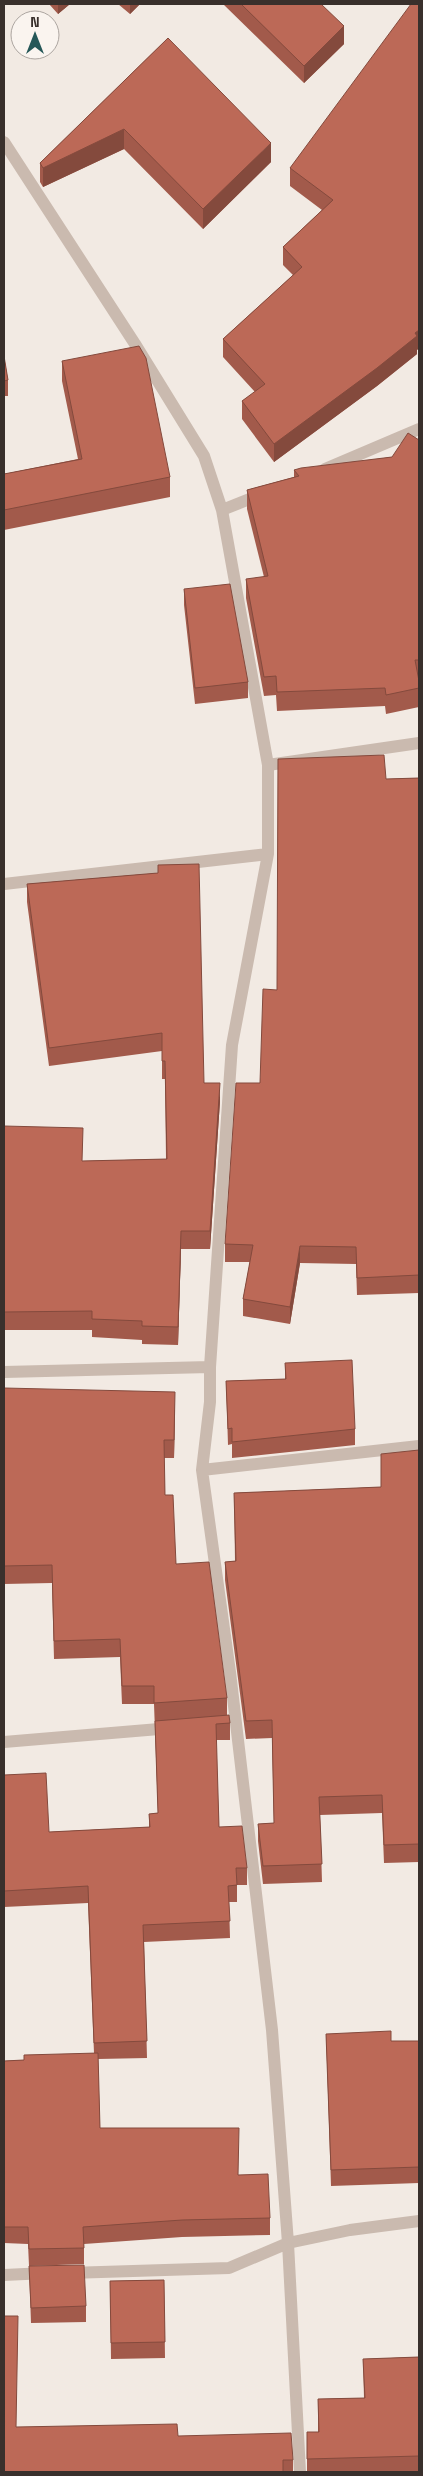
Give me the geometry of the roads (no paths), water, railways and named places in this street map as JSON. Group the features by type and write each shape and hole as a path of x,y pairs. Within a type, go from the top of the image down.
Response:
{"street":[{"path":"4,142 135,344 204,456 222,510 268,765 268,854 232,1045 210,1367 210,1402 202,1470 231,1724 272,2030 288,2243 300,2472"},
{"path":"314,473 419,429"},
{"path":"222,510 277,488"},
{"path":"268,765 419,743"},
{"path":"4,884 268,854"},
{"path":"4,1372 210,1367"},
{"path":"202,1470 419,1446"},
{"path":"4,1742 188,1727"},
{"path":"4,2275 229,2268 288,2243 350,2230 419,2221"}]}
